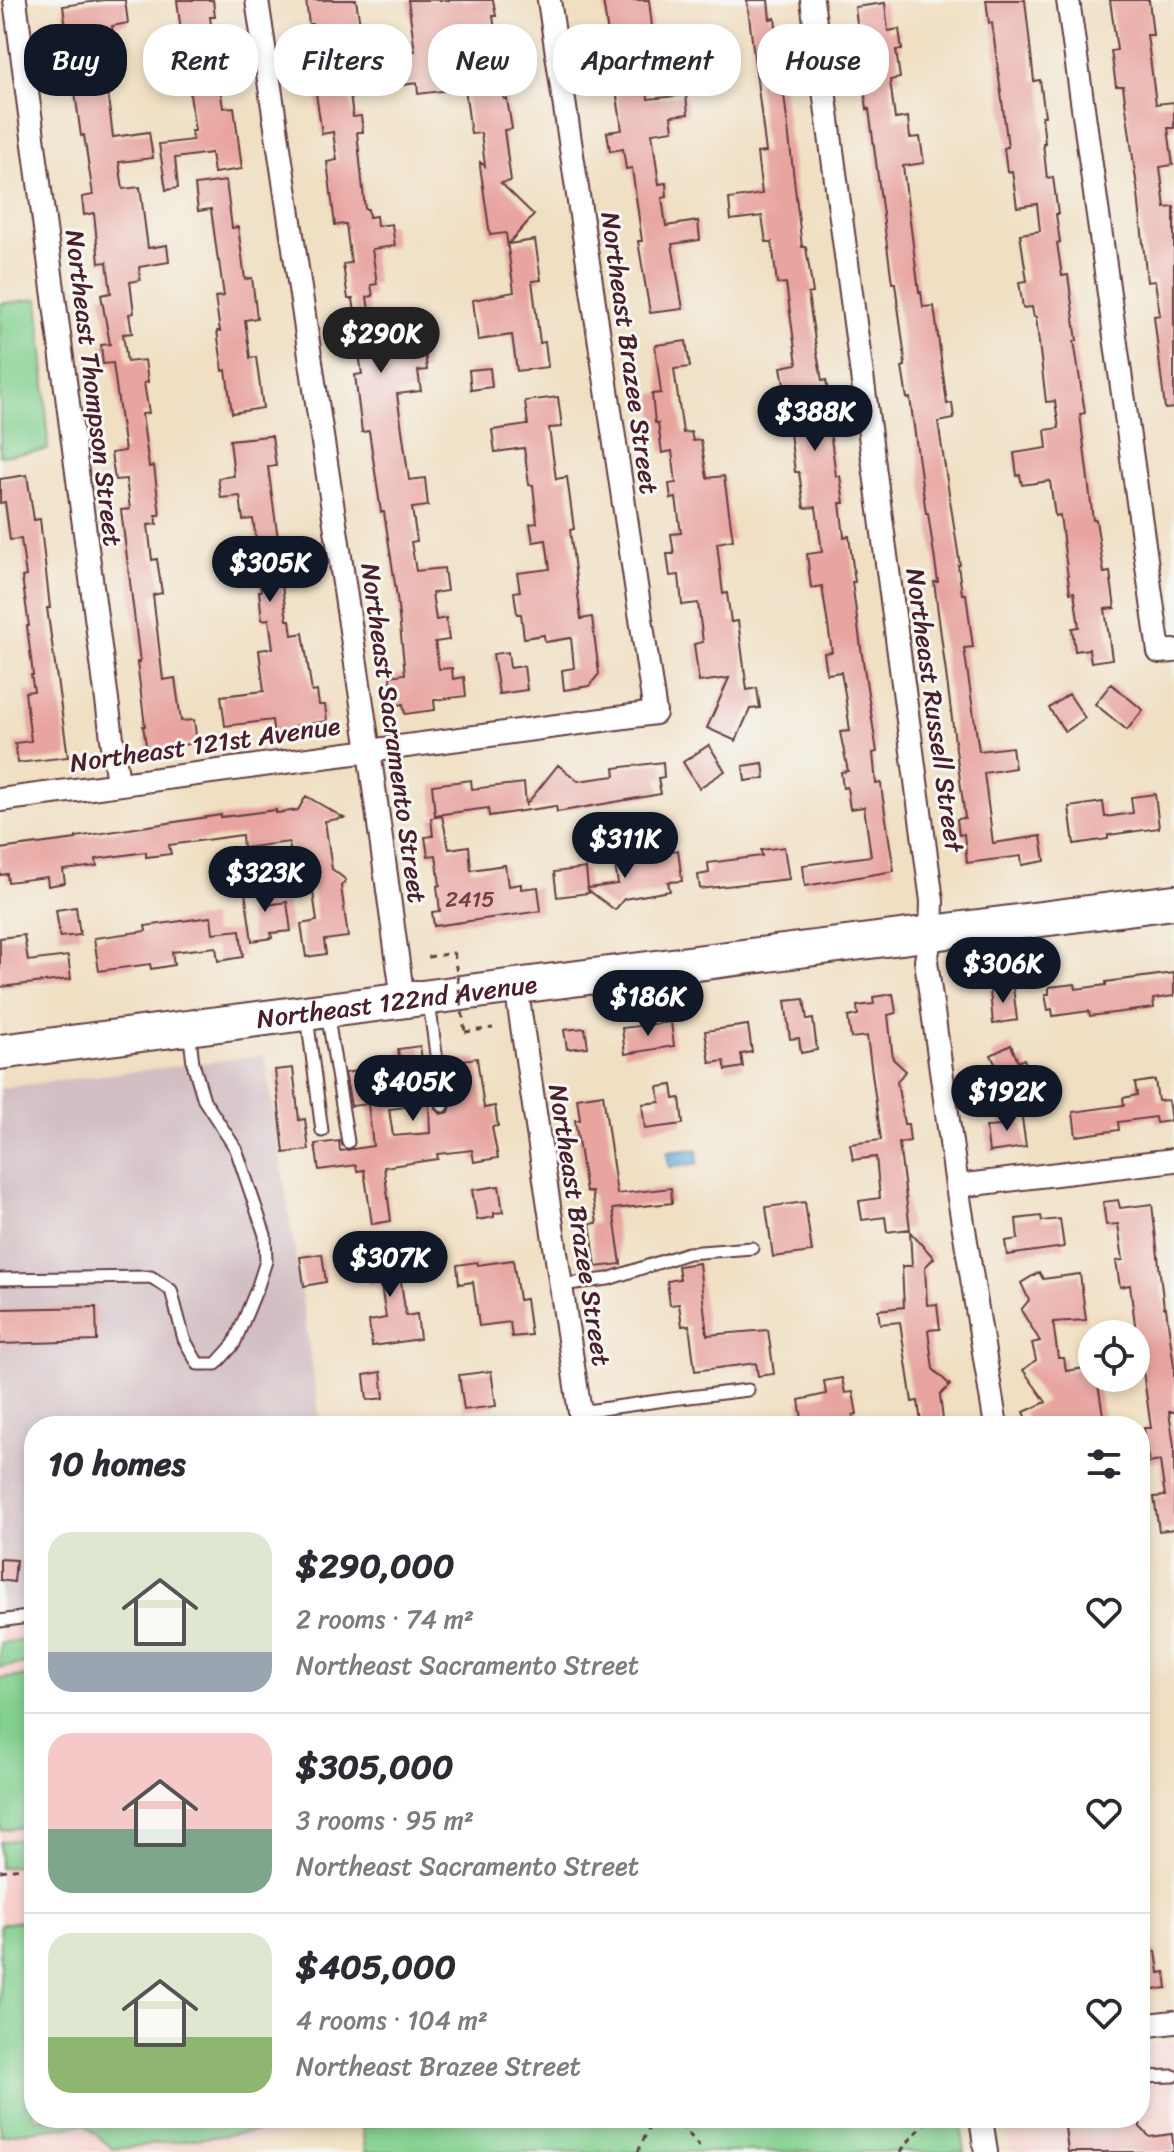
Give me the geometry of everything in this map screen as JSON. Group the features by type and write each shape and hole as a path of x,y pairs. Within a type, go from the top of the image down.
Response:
{"main road":[{"name":"Northeast 122nd Avenue","path":"0,1052 1174,902"}],"street":[{"name":"Northeast Thompson Street","path":"15,0 118,784"},
{"name":"Northeast Sacramento Street","path":"257,0 369,751 416,999"},
{"name":"Northeast Brazee Street","path":"549,0 655,713"},
{"name":"Northeast Russell Street","path":"812,0 932,901 926,961 957,1186 994,1416"},
{"path":"1068,0 1166,652"},
{"name":"Northeast 121st Avenue","path":"0,800 655,713"},
{"name":"Northeast Brazee Street","path":"516,986 581,1416"},
{"path":"957,1186 1174,1160"},
{"path":"1150,2025 1174,2022"},
{"path":"982,2128 986,2152"}],"lane":[{"path":"416,999 443,1106"},
{"path":"316,1011 322,1131"},
{"path":"316,1011 348,1142"},
{"path":"0,1279 151,1277 171,1290 184,1339 198,1364 216,1364 234,1344 266,1261 265,1235 236,1149 204,1100 193,1063 189,1027"},
{"path":"560,1285 608,1279 688,1253 752,1248"},
{"path":"595,1416 672,1399 748,1390"},
{"path":"0,1621 24,1617"},
{"path":"1150,2077 1174,2076"}],"path":[{"path":"428,957 454,953 465,1032 493,1028"},
{"path":"0,1871 24,1867"},
{"path":"638,2152 649,2128"},
{"path":"683,2128 703,2152"},
{"path":"901,2152 921,2128"}],"shaded area":[{"path":"265,1055 319,1416 24,1416 24,1609 0,1612 0,1088"},
{"path":"24,1609 24,2128 344,2128 155,2152 0,2152 0,1612"},
{"path":"1174,2041 1174,2152 1010,2152 1006,2128 1150,2128 1150,2044"}],"green space":[{"path":"38,299 48,450 0,456 0,304"},
{"path":"24,1640 24,1664 0,1667 0,1643"},
{"path":"24,1676 24,1827 0,1830 0,1679"},
{"path":"24,1838 24,1864 0,1868 0,1842"},
{"path":"24,1920 24,2128 53,2128 0,2135 0,1924"},
{"path":"89,2128 287,2128 113,2149"},
{"path":"362,2128 961,2128 965,2152 365,2152"}],"water":[{"path":"697,1149 698,1164 669,1167 667,1152"}],"building":[{"path":"125,0 128,23 65,24 63,6"},
{"path":"177,0 213,0 215,17 210,17 211,24 180,24"},
{"path":"306,0 356,0 360,24 309,24"},
{"path":"408,0 493,0 494,24 428,24 428,93 418,94 417,83 412,84 412,51 415,51"},
{"path":"603,0 649,0 652,24 607,24"},
{"path":"747,0 768,0 770,19 775,18 776,24 757,24 757,80"},
{"path":"986,0 1025,0 1034,81 1040,80 1045,116 1042,116 1047,178 1053,177 1060,242 1057,243 1062,276 1068,275 1077,341 1074,341 1085,413 1080,414 1093,520 1096,520 1104,573 1110,572 1115,608 1105,609 1112,659 1091,662 1089,649 1075,651 1072,628 1079,627 1074,592 1070,593 1060,515 1055,516 1050,481 1022,485 1020,475 1017,476 1014,453 1047,448 1045,430 1059,428 1055,401 1046,402 1036,317 1032,307 1023,308 1019,282 1027,281 1020,234 1040,231 1037,204 1017,207 1012,171 1007,172 1004,148 1008,147 992,23 989,23"},
{"path":"1110,0 1149,0 1153,35 1147,35 1156,104 1174,102 1174,128 1168,128 1173,165 1160,167 1165,208 1174,207 1174,408 1165,409 1154,316 1160,315 1155,281 1147,282 1123,86 1116,86 1111,51 1117,50"},
{"path":"885,3 887,24 857,24 855,7"},
{"path":"899,29 902,50 896,50 900,78 890,80 895,119 908,117 910,138 920,137 924,163 903,166 919,292 923,307 934,306 947,404 952,403 954,419 938,422 962,594 966,594 973,647 964,648 979,751 1012,747 1015,768 984,773 993,843 1041,836 1045,861 1022,865 1021,856 967,863 964,834 959,835 957,819 965,818 934,582 938,582 910,398 907,399 902,367 905,366 904,351 895,283 892,283 865,96 889,96 889,31"},
{"path":"75,96 108,96 113,137 149,132 153,158 119,162 123,189 140,187 148,248 167,245 169,262 139,267 140,280 130,282 134,313 129,314 132,333 123,334 127,362 145,360 148,382 144,383 149,413 142,414 149,467 154,466 160,515 156,515 157,524 148,525 152,560 157,559 162,593 153,595 163,680 175,678 181,721 194,720 197,743 147,750 137,662 140,662 121,510 130,509 126,479 115,480 111,453 125,451 113,363 103,364 101,345 110,344 101,295 111,293 107,262 99,263 94,213 84,215 82,197 93,195 84,135 81,136"},
{"path":"190,96 221,96 223,108 234,107 242,169 214,173 211,153 175,158 178,188 166,190 159,144 193,140 191,131 195,131"},
{"path":"316,96 350,96 353,117 361,116 363,132 357,132 365,209 368,209 369,217 376,216 377,226 392,224 395,246 372,249 377,284 371,285 373,296 367,297 372,331 389,328 393,354 425,350 427,370 418,371 421,391 397,394 409,480 425,478 428,506 412,508 417,541 411,542 416,571 444,568 447,591 432,593 436,620 446,618 449,640 435,642 439,669 452,668 453,679 464,677 466,696 434,700 435,710 405,714 403,704 394,706 390,676 405,674 397,597 369,431 362,432 355,375 362,374 359,339 353,299 348,299 343,264 351,263 346,224 335,225 327,162 337,160 333,132 322,134"},
{"path":"466,96 504,96 507,99 512,129 504,130 511,181 501,183 534,215 508,244 535,240 541,280 532,281 540,343 545,342 548,367 517,371 512,335 478,340 473,300 514,292 506,233 490,235 480,166 480,162 485,166 481,133 471,134"},
{"path":"617,96 648,96 648,99 686,96 688,114 671,116 673,130 652,133 659,184 666,183 667,197 662,198 666,226 698,221 700,240 672,244 683,309 650,313 638,241 642,241 632,168 626,169 623,149 610,151 607,132 622,130"},
{"path":"759,96 784,96 802,247 806,247 813,293 808,294 822,381 826,380 831,407 827,408 836,476 840,476 844,503 840,503 844,537 849,536 855,582 852,582 877,752 873,753 876,784 881,783 894,871 805,886 803,865 871,856 864,807 850,809 847,787 843,788 841,772 848,771 840,732 850,731 845,694 841,672 827,674 824,653 832,652 822,586 811,588 807,554 822,552 816,507 804,508 799,472 795,472 781,367 797,364 786,283 777,284 772,242 766,242 762,216 731,220 729,199 762,194 757,153 766,152"},
{"path":"226,181 232,228 238,227 245,279 252,278 257,318 245,320 250,358 256,357 263,408 232,413 217,331 220,331 215,297 224,296 211,209 198,211 195,185"},
{"path":"686,341 690,367 674,369 683,433 691,432 693,441 701,440 707,478 724,476 733,540 717,543 723,594 727,593 731,622 738,621 747,690 757,688 760,708 750,709 736,741 707,728 729,678 699,682 694,644 703,642 698,603 682,605 679,575 670,576 667,554 674,554 671,534 681,533 676,498 671,499 669,484 676,483 672,451 662,453 658,423 655,423 652,394 661,393 655,345"},
{"path":"490,368 492,387 471,390 469,370"},
{"path":"558,397 562,427 549,428 556,479 567,477 581,619 592,617 599,674 589,686 564,690 562,670 574,668 571,638 545,642 544,635 524,638 521,614 517,614 514,592 520,591 517,573 550,569 546,540 533,542 530,524 537,523 533,485 529,485 524,448 495,452 492,430 528,425 525,401"},
{"path":"272,436 276,466 268,467 278,539 286,538 292,578 281,579 287,620 290,620 292,635 303,633 312,692 317,691 319,705 325,705 327,721 294,726 295,734 274,737 272,720 225,726 221,696 264,691 259,650 273,648 269,619 262,620 261,572 253,519 243,520 240,496 221,498 218,478 234,476 230,440"},
{"path":"27,475 34,520 40,519 50,608 47,608 68,757 18,763 15,743 31,741 25,692 34,691 33,675 21,539 10,540 5,502 0,503 0,479"},
{"path":"508,652 510,668 524,666 527,690 499,694 493,654"},
{"path":"1111,684 1143,710 1127,730 1095,704"},
{"path":"1069,694 1085,718 1065,732 1049,708"},
{"path":"709,745 725,771 699,788 683,762"},
{"path":"663,762 664,777 658,778 661,794 557,812 556,806 489,816 488,808 435,815 432,785 471,780 472,789 524,783 526,805 558,765 578,781 615,776 614,768"},
{"path":"763,763 765,778 745,781 743,766"},
{"path":"1155,794 1159,828 1108,835 1108,839 1074,844 1069,807 1103,802 1105,817 1133,813 1131,797"},
{"path":"306,796 344,818 325,821 332,869 346,880 341,886 348,937 324,940 326,954 306,957 301,924 317,921 312,885 295,887 289,842 243,848 242,835 169,845 171,854 146,857 146,852 96,859 97,866 63,870 65,883 48,886 47,877 8,882 7,874 0,875 0,849 221,815 298,810"},
{"path":"442,816 449,849 469,846 471,870 505,865 508,886 521,884 521,889 538,887 541,911 434,926 432,912 440,911 437,886 440,885 436,855 428,856 425,837 433,836 431,818"},
{"path":"784,847 789,879 700,889 698,875 709,873 708,863 762,856 761,850"},
{"path":"678,850 682,881 668,882 670,891 624,899 615,910 588,890 589,893 557,897 554,872 586,868 588,888 618,884 615,865 655,860 654,853"},
{"path":"264,882 267,905 287,902 291,931 271,933 272,938 252,941 244,885"},
{"path":"76,907 80,935 60,937 56,910"},
{"path":"211,917 213,933 240,930 243,957 218,961 216,947 172,952 174,965 151,969 150,964 99,971 94,938 146,931 145,926"},
{"path":"24,935 28,961 68,956 71,979 0,987 0,938"},
{"path":"1174,973 1174,996 1153,999 1154,1008 1090,1016 1089,1011 1053,1016 1052,1009 1048,1010 1045,994 1049,994 1049,987 1075,984 1076,989"},
{"path":"1013,987 1017,1020 993,1024 990,990"},
{"path":"893,994 896,1013 888,1015 893,1059 906,1071 897,1081 910,1141 899,1143 910,1229 887,1232 885,1217 862,1220 859,1201 880,1198 876,1157 853,1160 850,1144 881,1140 867,1036 851,1038 848,1017 858,1015 857,1006 874,1004 873,997"},
{"path":"804,999 807,1020 813,1019 817,1050 801,1053 799,1038 790,1039 785,1001"},
{"path":"671,1022 674,1046 625,1054 622,1028"},
{"path":"748,1025 752,1052 741,1054 743,1067 726,1070 724,1061 710,1063 705,1031"},
{"path":"585,1028 588,1047 567,1049 564,1030"},
{"path":"1011,1045 1018,1062 1024,1059 1033,1079 998,1094 985,1085 997,1068 991,1055"},
{"path":"420,1046 423,1066 429,1065 435,1108 441,1114 449,1112 451,1106 446,1062 477,1058 484,1108 495,1106 498,1126 492,1127 498,1158 474,1162 472,1150 437,1154 438,1159 384,1167 391,1221 372,1224 364,1170 357,1171 356,1165 319,1170 315,1144 339,1141 340,1151 373,1146 368,1104 351,1106 345,1073 363,1070 364,1077 401,1072 398,1049","holes":["429,1104 430,1133 393,1136 389,1109"]},
{"path":"293,1068 299,1120 305,1119 309,1150 284,1153 275,1070"},
{"path":"1155,1080 1158,1101 1168,1100 1171,1121 1156,1123 1155,1117 1118,1122 1119,1130 1076,1136 1073,1112 1124,1105 1123,1098 1137,1095 1135,1083"},
{"path":"672,1085 674,1099 680,1098 683,1124 645,1129 642,1104 660,1102 658,1087"},
{"path":"603,1094 617,1194 671,1188 672,1203 613,1209 621,1264 596,1267 590,1224 597,1223 592,1192 586,1192 575,1120 580,1120 577,1098"},
{"path":"1021,1111 1026,1147 989,1152 986,1127 1001,1126 999,1114"},
{"path":"499,1186 503,1212 477,1220 472,1190"},
{"path":"1118,1200 1120,1208 1152,1204 1174,1366 1174,1412 1169,1412 1174,1446 1174,1529 1159,1531 1154,1497 1165,1496 1160,1461 1150,1463 1151,1428 1146,1392 1150,1392 1150,1320 1134,1320 1130,1285 1120,1287 1116,1261 1123,1260 1118,1224 1106,1225 1103,1202"},
{"path":"805,1202 812,1252 773,1257 766,1207"},
{"path":"1041,1216 1042,1221 1060,1219 1064,1247 1007,1255 1005,1241 1018,1239 1016,1219"},
{"path":"910,1232 934,1258 925,1267 927,1305 937,1304 940,1329 928,1330 933,1369 950,1385 940,1395 943,1416 920,1416 918,1401 912,1402 900,1322 880,1324 878,1310 904,1307 902,1266 912,1266"},
{"path":"385,1251 386,1258 405,1255 408,1274 400,1275 406,1316 417,1314 420,1339 372,1346 369,1321 386,1318 381,1285 368,1286 366,1268 360,1269 358,1254"},
{"path":"322,1254 326,1282 304,1286 300,1257"},
{"path":"513,1260 519,1300 526,1299 531,1335 512,1337 510,1322 479,1326 473,1282 459,1284 457,1265"},
{"path":"699,1263 707,1335 768,1330 774,1374 758,1376 756,1363 695,1371 689,1325 682,1326 679,1304 670,1305 667,1281 680,1279 678,1266"},
{"path":"1039,1272 1043,1279 1080,1274 1086,1320 1053,1322 1058,1358 1064,1358 1066,1371 1078,1369 1078,1392 1099,1392 1103,1415 1026,1416 1024,1412 1046,1402 1023,1370 1036,1360 1032,1343 1040,1341 1021,1310 1029,1300 1021,1283"},
{"path":"96,1307 97,1341 0,1344 0,1309"},
{"path":"491,1371 496,1406 464,1410 459,1375"},
{"path":"381,1372 384,1398 367,1400 364,1375"},
{"path":"842,1378 845,1393 853,1392 857,1414 801,1416 799,1400 826,1394 824,1381"},
{"path":"0,1559 16,1560 14,1582 0,1580"},
{"path":"1156,1951 1159,1973 1165,1972 1167,1988 1150,1991 1150,1952"},
{"path":"1065,2128 1141,2128 1150,2137 1172,2134 1174,2152 1068,2152"}]}
